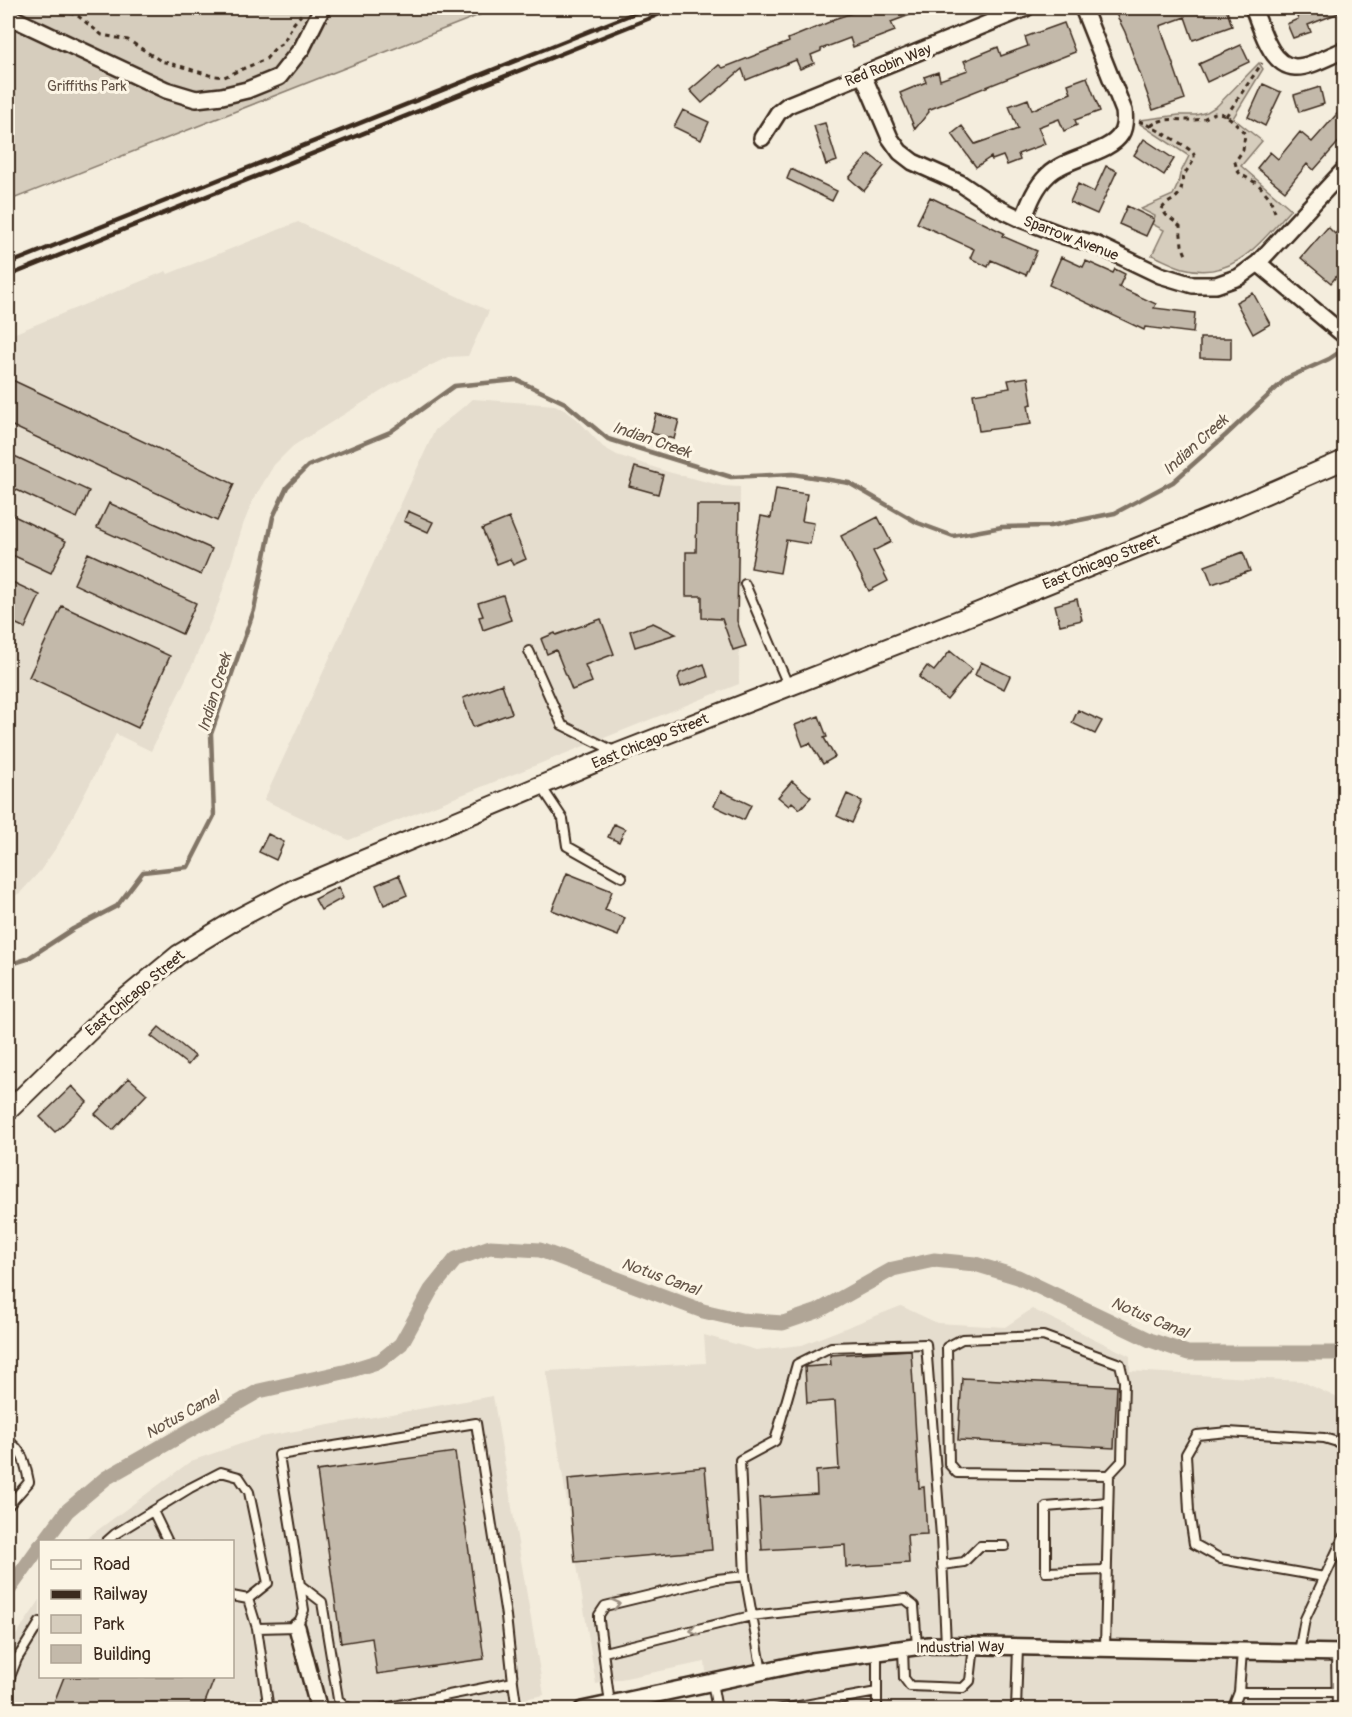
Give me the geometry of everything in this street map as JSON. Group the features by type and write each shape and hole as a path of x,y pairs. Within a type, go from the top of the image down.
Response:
{"street":[{"path":"8,16 166,90 196,99 248,90 279,76 302,48 322,8"},
{"name":"Red Robin Way","path":"762,138 778,113 788,105 1026,8"},
{"path":"1023,220 1047,175 1065,163 1116,141 1125,123 1124,111 1083,8"},
{"path":"1253,8 1272,52 1280,62 1294,67 1312,63 1344,50"},
{"name":"Sparrow Avenue","path":"863,75 890,138 900,152 913,162 960,183 994,206 1023,220 1062,235 1095,244 1160,275 1193,285 1216,285 1239,277 1258,263 1344,170"},
{"path":"1258,263 1343,334"},
{"name":"East Chicago Street","path":"8,1111 111,1010 178,955 237,919 296,888 618,753 1082,570 1344,460"},
{"path":"297,1628 319,1710"},
{"name":"Industrial Way","path":"582,1710 812,1661 910,1647 1018,1646 1340,1653"}],"lane":[{"path":"746,584 789,687"},
{"path":"529,651 562,725 618,753"},
{"path":"541,786 563,819 567,846 622,877"},
{"path":"1105,1648 1108,1475 1122,1461 1124,1381 1120,1364 1043,1336 962,1339 947,1347 949,1464 957,1473 1108,1475"},
{"path":"762,1672 745,1576 740,1460 775,1441 797,1364 831,1347 926,1344 946,1645"},
{"path":"257,1628 297,1628 304,1610 279,1455 476,1423 518,1710"},
{"path":"1324,1577 1221,1559 1194,1544 1189,1511 1186,1454 1197,1435 1228,1432 1324,1438 1344,1444"},
{"path":"8,1441 13,1444 25,1461 29,1482 8,1506"},
{"path":"108,1540 190,1488 221,1472 239,1477 249,1492 268,1583 248,1599 234,1596"},
{"path":"1106,1570 1046,1572 1046,1507 1108,1502"},
{"path":"153,1511 167,1540"},
{"path":"1299,1652 1305,1620 1344,1536"},
{"path":"942,1565 964,1562 980,1546 1005,1546"},
{"path":"610,1704 599,1621 599,1615 605,1606 717,1579 745,1576"},
{"path":"300,1585 322,1602 338,1699 345,1706 355,1710"},
{"path":"248,1599 257,1628 269,1710"},
{"path":"603,1652 751,1616 905,1599 914,1606 904,1678 910,1686 963,1688 970,1681 974,1646"},
{"path":"8,1682 17,1659 39,1624"},
{"path":"1016,1710 1018,1646"},
{"path":"1232,1710 1239,1692 1242,1651"},
{"path":"877,1652 877,1710"},
{"path":"1336,1710 1340,1653"},
{"path":"375,1710 513,1682"},
{"path":"712,1682 717,1710"},
{"path":"777,1710 877,1692"},
{"path":"1239,1692 1336,1692"}],"path":[{"path":"42,10 63,10 78,16 102,34 128,40 161,61 208,75 224,77 266,59 276,47 282,44 304,11"},
{"path":"1226,116 1262,63"},
{"path":"1151,126 1161,120 1201,120 1216,113 1226,116 1245,134 1243,150 1235,162 1236,170 1258,184 1270,198 1275,212"},
{"path":"1139,122 1151,126 1193,151 1192,162 1184,176 1181,191 1162,209 1180,226 1181,240 1186,255"}],"shaded area":[{"path":"298,222 489,311 468,356 448,357 393,384 293,446 274,465 253,500 219,602 192,666 151,751 116,734 58,845 40,871 20,893 8,899 8,336 166,271 168,274"},
{"path":"473,399 555,405 577,419 603,447 617,455 668,472 723,486 740,487 739,684 349,840 264,800 435,430"},
{"path":"901,1306 937,1323 1005,1327 1032,1309 1130,1356 1130,1371 1301,1381 1344,1401 1344,1709 710,1709 705,1662 596,1684 546,1371 706,1363 704,1335 756,1350 802,1345"},
{"path":"493,1396 544,1695 471,1710 8,1710 8,1647 39,1601 39,1678 234,1678 234,1540 84,1540 191,1461 261,1437"}],"green space":[{"name":"Griffiths Park","path":"8,8 497,8 8,201"},
{"path":"1259,63 1263,69 1233,118 1262,141 1241,166 1291,209 1245,256 1217,269 1201,271 1183,268 1152,255 1164,230 1152,224 1155,216 1141,209 1173,195 1189,156 1140,124 1141,120 1207,112 1217,106"}],"building":[{"path":"867,8 926,9 891,22 895,31 853,47 850,38 821,49 811,55 814,63 800,69 796,60 746,80 742,69 702,103 690,90 719,65 723,68 789,42 788,39 831,20"},
{"path":"1113,8 1226,8 1232,26 1193,40 1185,17 1160,26 1185,99 1153,110 1125,32"},
{"path":"1293,8 1344,8 1344,11 1308,25 1311,32 1293,38 1287,24 1298,19"},
{"path":"1064,23 1075,52 928,110 929,112 915,129 900,93 926,82 924,77 938,72 940,80 968,70 964,61 998,47 1001,56 1028,46 1025,37"},
{"path":"1241,45 1249,62 1207,82 1199,64"},
{"path":"1087,77 1100,111 1075,120 1077,125 1064,131 1059,119 1038,127 1045,144 1018,154 1020,160 1007,165 1003,156 992,160 991,157 976,167 952,134 962,126 975,144 1018,129 1009,106 1028,99 1032,110 1071,93 1068,84"},
{"path":"1263,84 1281,92 1265,126 1248,117"},
{"path":"1320,87 1324,104 1299,112 1294,95"},
{"path":"1344,106 1344,136 1314,170 1307,164 1285,191 1257,168 1270,152 1278,159 1300,132 1312,142"},
{"path":"683,110 709,122 701,140 674,127"},
{"path":"825,123 837,161 826,165 814,126"},
{"path":"1144,139 1174,159 1164,175 1134,155"},
{"path":"869,154 884,166 864,191 849,178"},
{"path":"1106,166 1117,171 1097,214 1070,202 1078,184 1094,192"},
{"path":"791,169 837,191 832,201 787,179"},
{"path":"930,197 1004,233 1002,236 1037,251 1026,275 991,260 988,267 970,258 974,249 917,223"},
{"path":"1127,206 1154,219 1146,236 1119,224"},
{"path":"1344,224 1344,257 1338,264 1343,268 1331,283 1301,258 1328,227 1335,234"},
{"path":"1061,257 1083,267 1086,261 1113,273 1115,269 1125,274 1119,287 1156,304 1154,308 1195,313 1193,333 1145,327 1144,330 1049,285"},
{"path":"1253,293 1270,324 1253,334 1236,302"},
{"path":"1200,338 1231,338 1231,359 1200,358"},
{"path":"1028,377 1032,404 1028,405 1031,424 979,431 973,394 1010,388 1008,380"},
{"path":"8,378 234,484 217,521 8,424"},
{"path":"656,414 679,420 674,439 651,433"},
{"path":"8,453 89,491 77,518 8,486"},
{"path":"635,467 663,475 658,494 629,486"},
{"path":"776,489 807,494 802,521 814,523 810,544 786,540 780,573 751,568 761,516 771,518"},
{"path":"109,503 212,549 201,575 97,528"},
{"path":"697,505 739,505 737,621 746,646 733,650 722,619 702,618 702,596 686,596 686,552 696,552"},
{"path":"408,511 433,522 428,532 404,521"},
{"path":"8,513 66,541 51,573 8,553"},
{"path":"878,517 891,542 873,551 888,581 869,591 841,536"},
{"path":"509,518 526,559 513,565 510,559 497,564 482,529"},
{"path":"1243,552 1250,571 1212,584 1205,566"},
{"path":"88,553 196,603 182,634 74,584"},
{"path":"8,580 40,595 25,628 8,620"},
{"path":"503,595 511,620 483,630 479,617 483,616 478,603"},
{"path":"1077,599 1082,620 1060,625 1055,605"},
{"path":"62,606 170,656 138,728 29,677"},
{"path":"601,619 614,654 585,665 592,682 572,690 556,650 547,654 541,639"},
{"path":"653,623 676,634 635,647 630,631"},
{"path":"950,651 972,669 947,700 919,677 927,666 934,671"},
{"path":"981,662 1010,676 1004,689 975,675"},
{"path":"704,664 708,677 681,687 678,678 680,673"},
{"path":"502,684 512,713 473,727 463,698"},
{"path":"1078,710 1102,721 1095,734 1072,723"},
{"path":"819,716 827,737 824,738 835,757 823,764 810,743 803,746 795,725"},
{"path":"792,781 811,797 800,809 792,802 789,806 778,797"},
{"path":"721,791 751,805 744,820 714,806"},
{"path":"847,794 862,801 852,823 837,816"},
{"path":"614,824 625,829 619,842 608,837"},
{"path":"268,834 284,842 276,860 259,852"},
{"path":"567,873 612,891 605,910 625,918 618,936 552,910"},
{"path":"399,875 407,895 384,905 376,885"},
{"path":"338,887 343,898 321,910 315,899"},
{"path":"159,1027 195,1056 188,1065 151,1036"},
{"path":"129,1078 147,1094 113,1130 95,1114"},
{"path":"72,1086 87,1102 55,1132 40,1117"},
{"path":"911,1350 919,1488 924,1487 927,1534 907,1535 909,1563 846,1567 845,1545 762,1550 759,1498 817,1494 816,1471 839,1469 835,1401 807,1403 805,1367 831,1365 830,1355"},
{"path":"962,1378 1117,1386 1114,1448 958,1440"},
{"path":"455,1452 484,1659 377,1674 372,1638 341,1643 317,1471"},
{"path":"705,1467 712,1550 575,1562 568,1479"},
{"path":"64,1678 215,1678 202,1710 51,1710"}],"waterway":[{"name":"Indian Creek","path":"8,965 27,959 73,929 117,906 143,872 188,867 214,816 211,734 254,610 273,517 287,487 308,466 390,432 454,386 517,380 565,403 608,439 731,477 793,474 849,483 918,523 953,536 1002,527 1050,526 1115,513 1173,482 1287,378 1329,359 1344,349"},
{"name":"Notus Canal","path":"45,1540 67,1511 106,1478 259,1391 348,1371 380,1361 401,1344 431,1290 456,1259 490,1247 540,1250 703,1311 741,1320 783,1323 818,1311 893,1269 934,1260 975,1264 1018,1277 1150,1340 1188,1353 1344,1353"},
{"name":"Notus Canal","path":"8,1591 39,1547"}],"railway":[{"path":"8,264 647,8"},
{"path":"8,276 675,8"}]}
